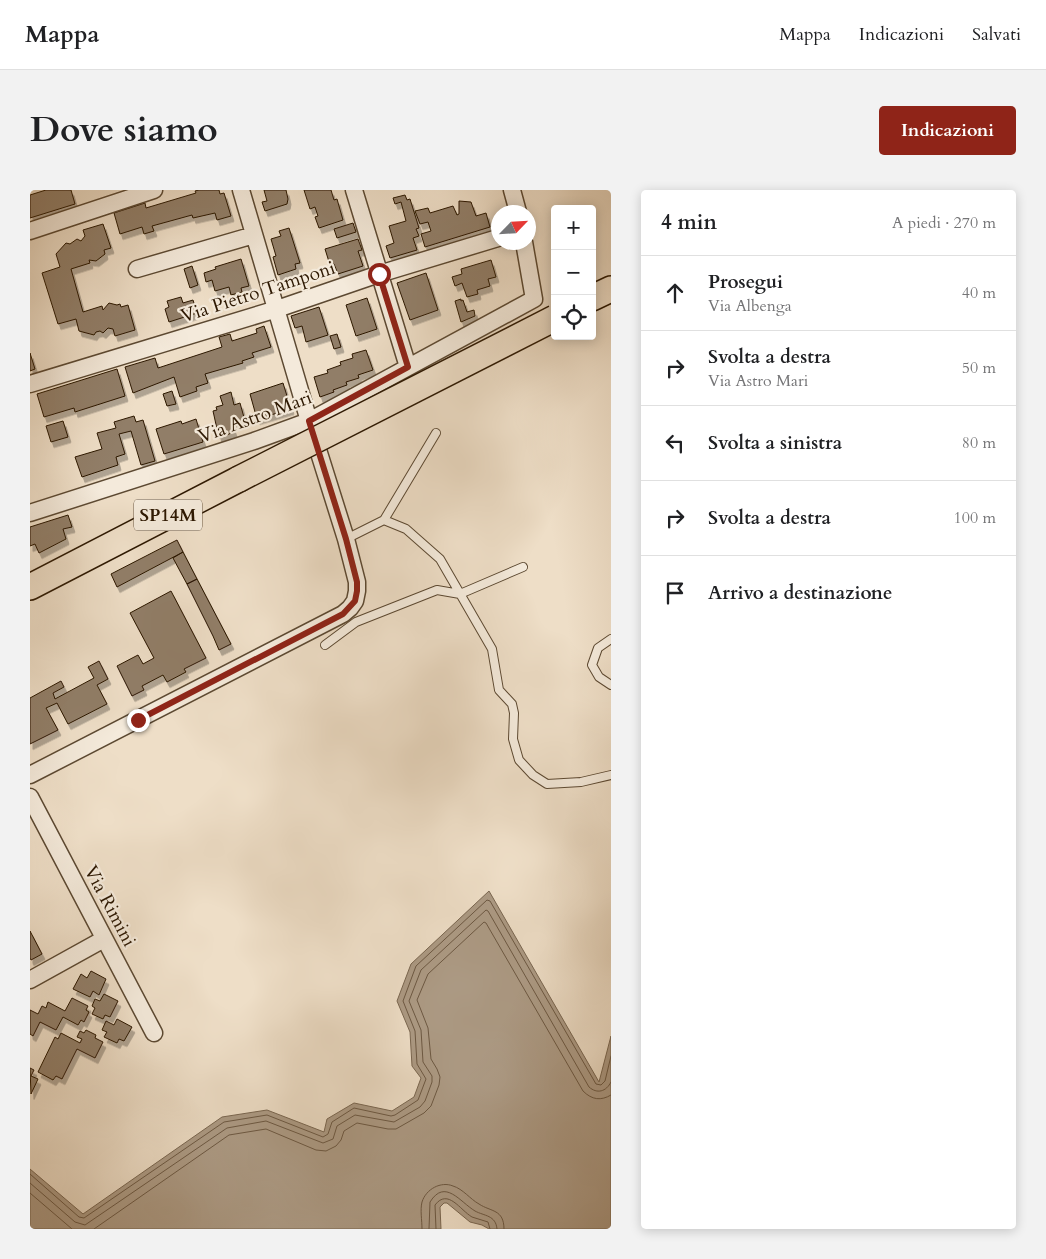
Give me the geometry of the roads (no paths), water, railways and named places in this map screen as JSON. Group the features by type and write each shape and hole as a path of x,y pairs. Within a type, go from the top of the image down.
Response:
{"main road":[{"path":"596,296 611,289"},
{"name":"SP14M","path":"30,587 551,320"},
{"path":"30,571 88,557"}],"street":[{"path":"30,231 154,190"},
{"path":"30,775 347,611 355,601 358,587 346,539 241,190"},
{"path":"354,190 408,367"},
{"path":"512,190 516,205"},
{"path":"138,269 254,235"},
{"name":"Via Pietro Tamponi","path":"30,384 277,309 379,274 491,240"},
{"name":"Via Astro Mari","path":"30,513 236,447 309,421 534,299 525,250"},
{"name":"Via Rimini","path":"30,797 154,1033"},
{"path":"30,980 104,939"}],"lane":[{"path":"346,539 384,520 436,433"},
{"path":"384,520 406,529 440,559 492,649 499,690 512,704 514,713 513,739 519,760 533,774 547,784 581,782 611,775"},
{"path":"325,645 356,622 436,590 460,594 523,567"},
{"path":"611,639 598,648 592,665 599,677 611,685"}],"water":[{"path":"489,891 599,1082 611,1036 611,1229 489,1229 470,1222 447,1203 444,1203 440,1207 441,1229 30,1229 30,1169 83,1214 222,1117 267,1110 324,1132 327,1119 354,1103 392,1111 414,1097 421,1078 412,1066 410,1032 397,1001 411,964"}]}
